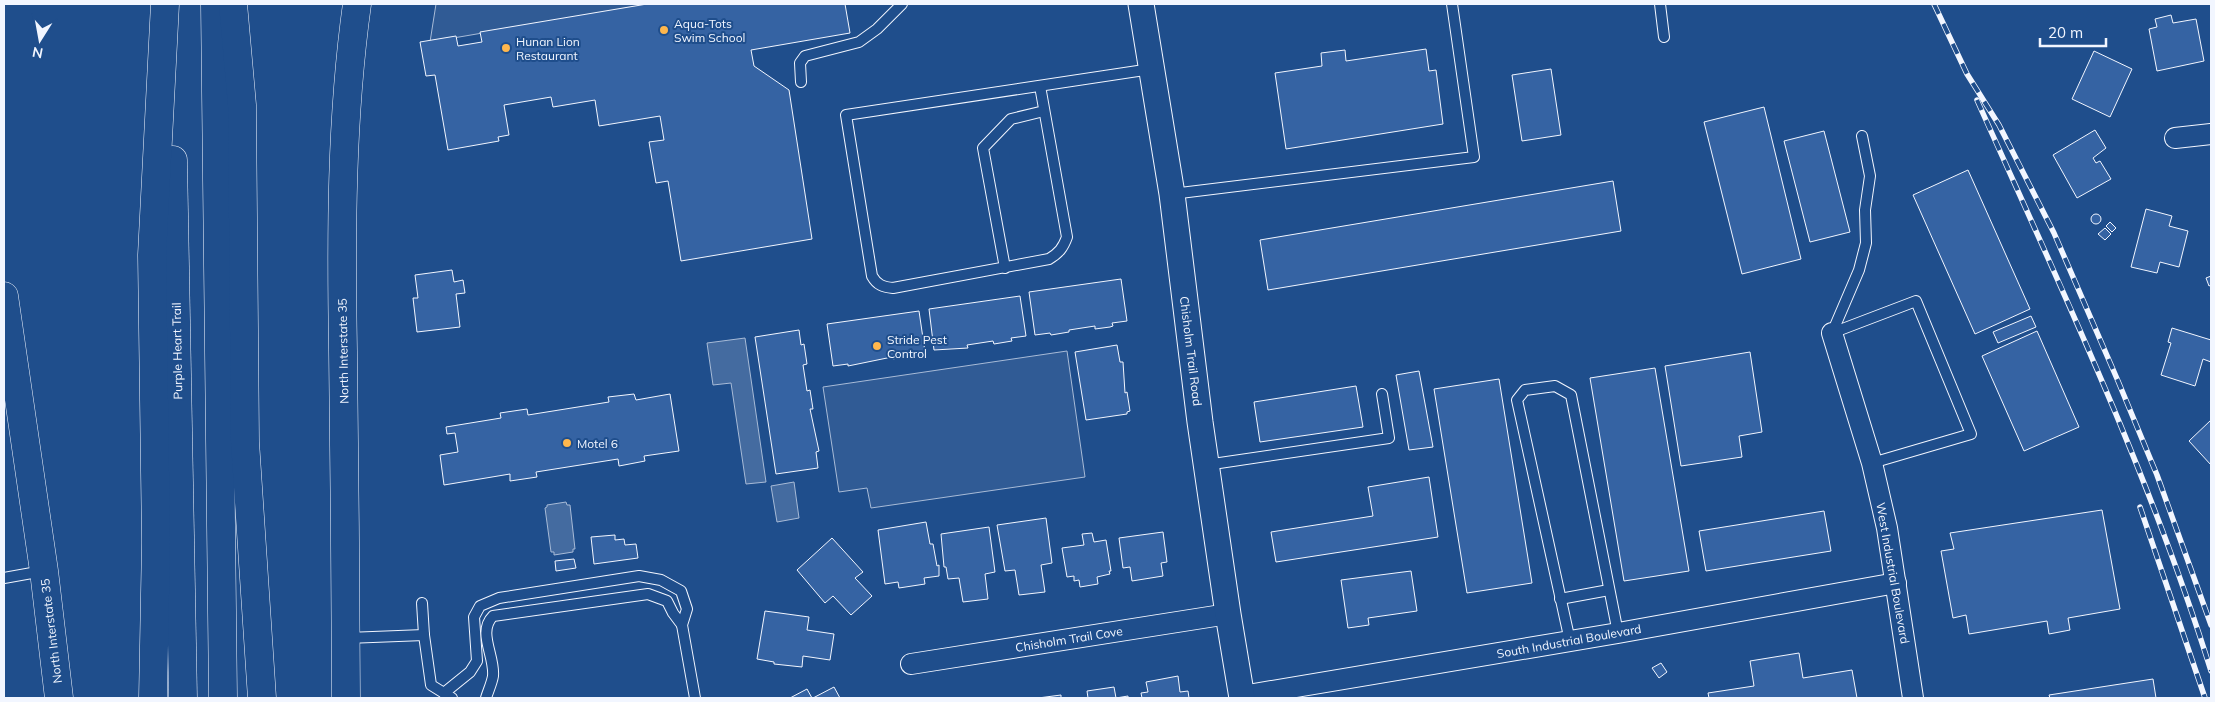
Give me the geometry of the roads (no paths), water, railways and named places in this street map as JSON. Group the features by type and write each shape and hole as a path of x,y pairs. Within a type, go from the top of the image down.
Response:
{"main road":[{"path":"153,698 156,542 152,255 165,4"},
{"name":"Purple Heart Trail","path":"170,4 183,698"},
{"path":"214,4 223,698"},
{"path":"233,4 242,105 245,442 262,698"},
{"name":"North Interstate 35","path":"346,698 342,264 343,166 352,40 357,4"},
{"name":"North Interstate 35","path":"4,296 9,364 44,571 59,698"}],"street":[{"name":"Chisholm Trail Road","path":"1141,4 1172,194 1206,465 1242,697"},
{"path":"2175,138 2211,134"},
{"name":"West Industrial Boulevard","path":"1832,333 1872,463 1887,528 1913,698"},
{"name":"South Industrial Boulevard","path":"1242,697 1618,633 1896,583"},
{"name":"Chisholm Trail Cove","path":"911,664 1228,614"}],"lane":[{"path":"801,82 800,63 805,56 859,42 877,30 902,4"},
{"path":"1172,194 1474,157 1452,4"},
{"path":"1660,4 1664,37"},
{"path":"1040,86 1067,237 1064,246 1049,259 1005,268 893,288 883,287 876,282 872,276 846,115 1151,69"},
{"path":"1005,268 984,148 1011,119 1044,110"},
{"path":"1832,333 1859,270 1866,243 1865,210 1870,176 1862,136"},
{"path":"1832,333 1916,300 1971,434 1872,463"},
{"path":"1570,641 1517,400 1524,390 1556,386 1571,395 1618,633"},
{"path":"1206,465 1389,438 1382,394"},
{"path":"4,578 44,571"},
{"path":"422,602 424,635 431,685 448,696 470,672 477,661 474,617 480,606 499,598 639,576 662,580 681,591 687,609 682,625"},
{"path":"1560,599 1609,590"},
{"path":"486,698 493,675 486,630 487,622 493,616 648,594 667,601 682,625 696,698"},
{"path":"346,638 424,635"}],"railway":[{"path":"1934,4 1967,74 1999,125 2054,233 2157,475 2211,625"},
{"path":"1977,100 2103,382 2161,526 2211,671"},
{"path":"2140,507 2205,698"}],"place":[{"name":"Aqua-Tots Swim School","path":"664,30"},
{"name":"Hunan Lion Restaurant","path":"506,48"},
{"name":"Stride Pest Control","path":"877,346"},
{"name":"Motel 6","path":"567,443"}]}
